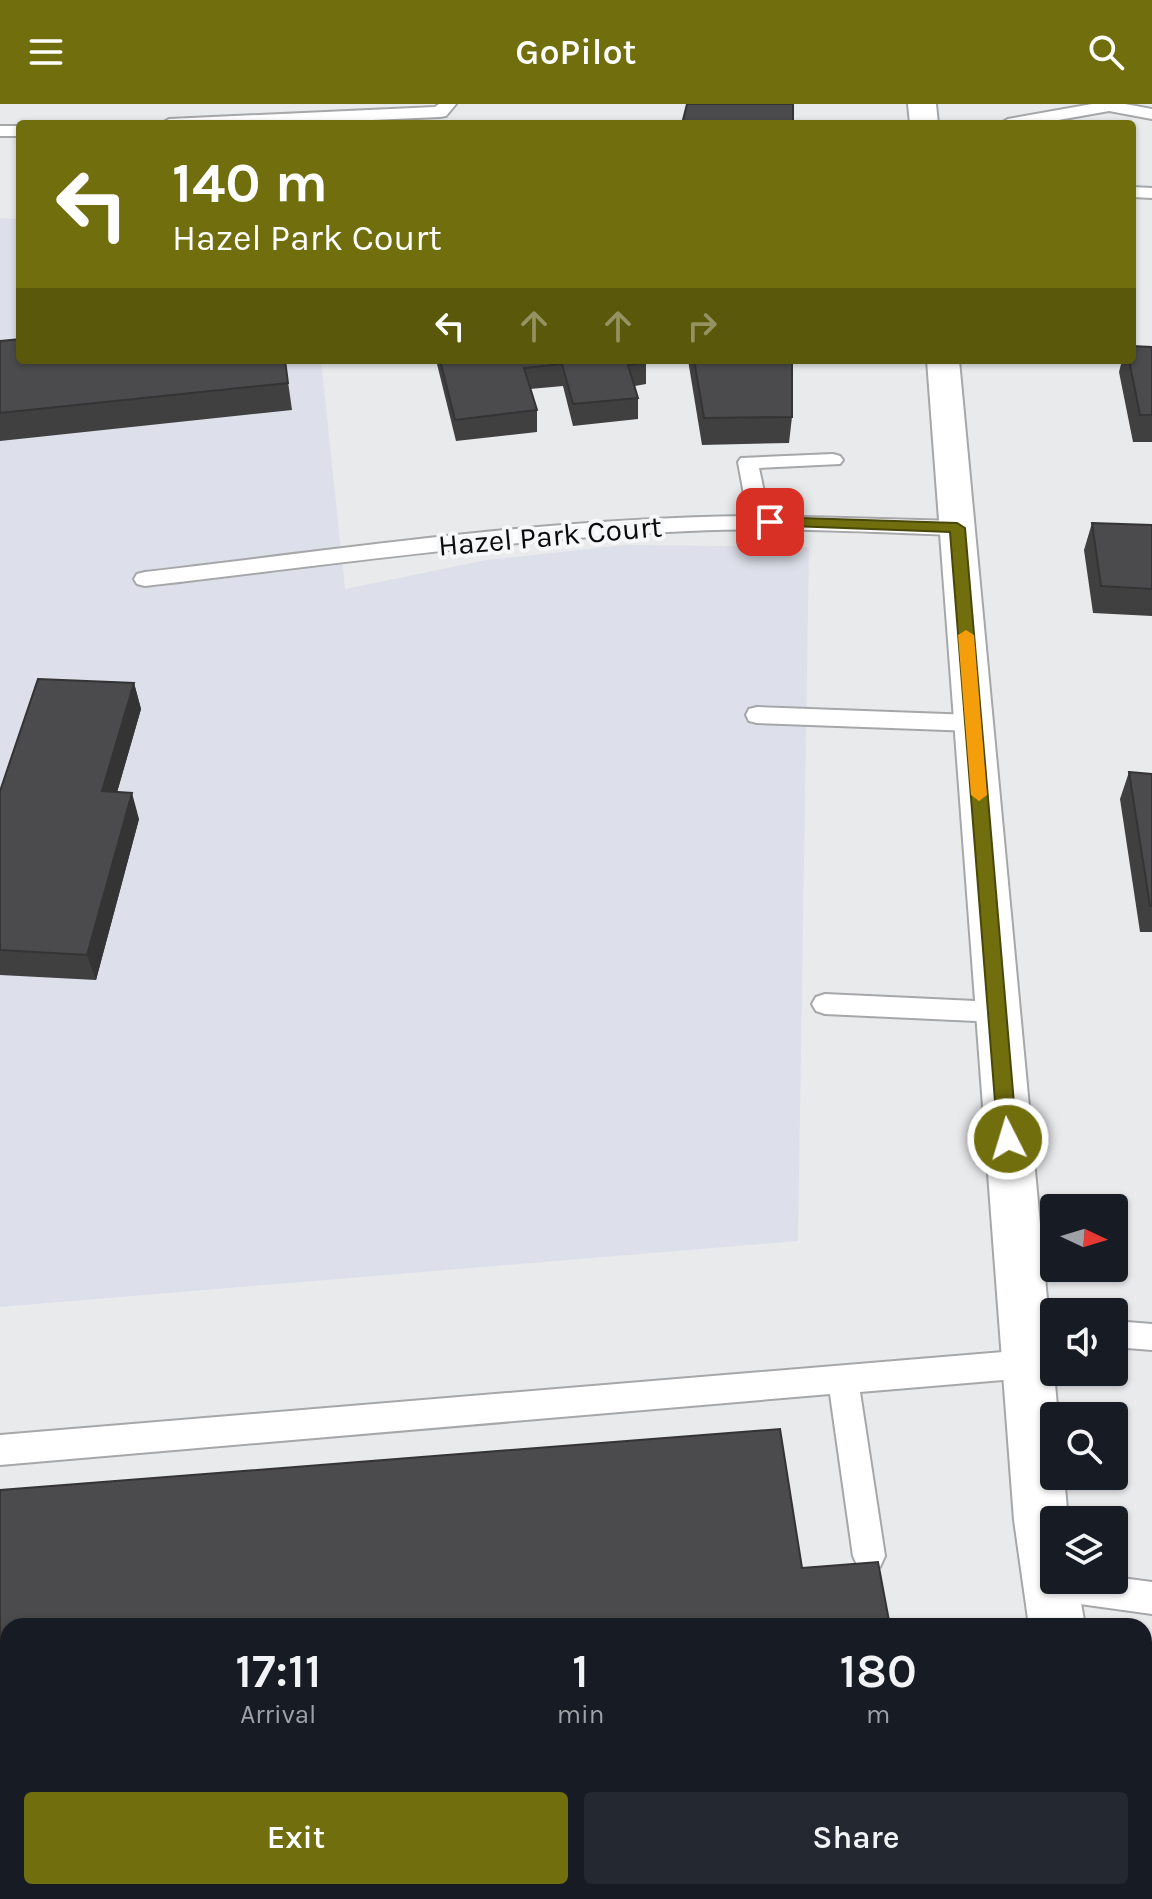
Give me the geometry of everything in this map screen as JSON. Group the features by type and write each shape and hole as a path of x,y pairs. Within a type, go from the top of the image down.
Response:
{"street":[{"path":"943,364 997,1012 1035,1340 1041,1506"},
{"path":"1052,1594 1056,1618"}],"lane":[{"path":"259,120 440,112 448,104"},
{"path":"1034,120 1109,106 1152,114"},
{"path":"760,522 748,462 833,460"},
{"name":"Hazel Park Court","path":"145,579 568,532 760,522 957,528"},
{"path":"757,715 973,723"},
{"path":"825,1004 997,1012"},
{"path":"1128,1335 1152,1337"},
{"path":"0,1450 843,1380 1035,1340"},
{"path":"843,1380 869,1556"},
{"path":"1123,1594 1152,1598"}],"shaded area":[{"path":"0,218 16,219 16,364 321,364 345,589 486,560 625,545 809,547 798,1241 0,1307"}],"building":[{"path":"687,104 793,104 793,120 683,120"},
{"path":"16,339 16,364 286,364 288,383 0,413 0,341"},
{"path":"1136,346 1152,347 1152,415 1140,415 1130,364 1136,364"},
{"path":"441,364 562,364 524,368 537,410 455,420"},
{"path":"562,364 638,364 628,365 638,398 573,404"},
{"path":"695,364 792,364 792,417 704,418"},
{"path":"1092,523 1152,525 1152,589 1101,586"},
{"path":"38,679 134,683 102,791 132,793 87,955 0,950 0,791"},
{"path":"1129,772 1152,774 1152,906 1150,906"},
{"path":"780,1429 802,1568 878,1562 888,1618 0,1618 0,1490"}],"slow traffic":[{"path":"966,635 979,795"}],"route":[{"path":"770,522 957,528 1008,1139"}]}
